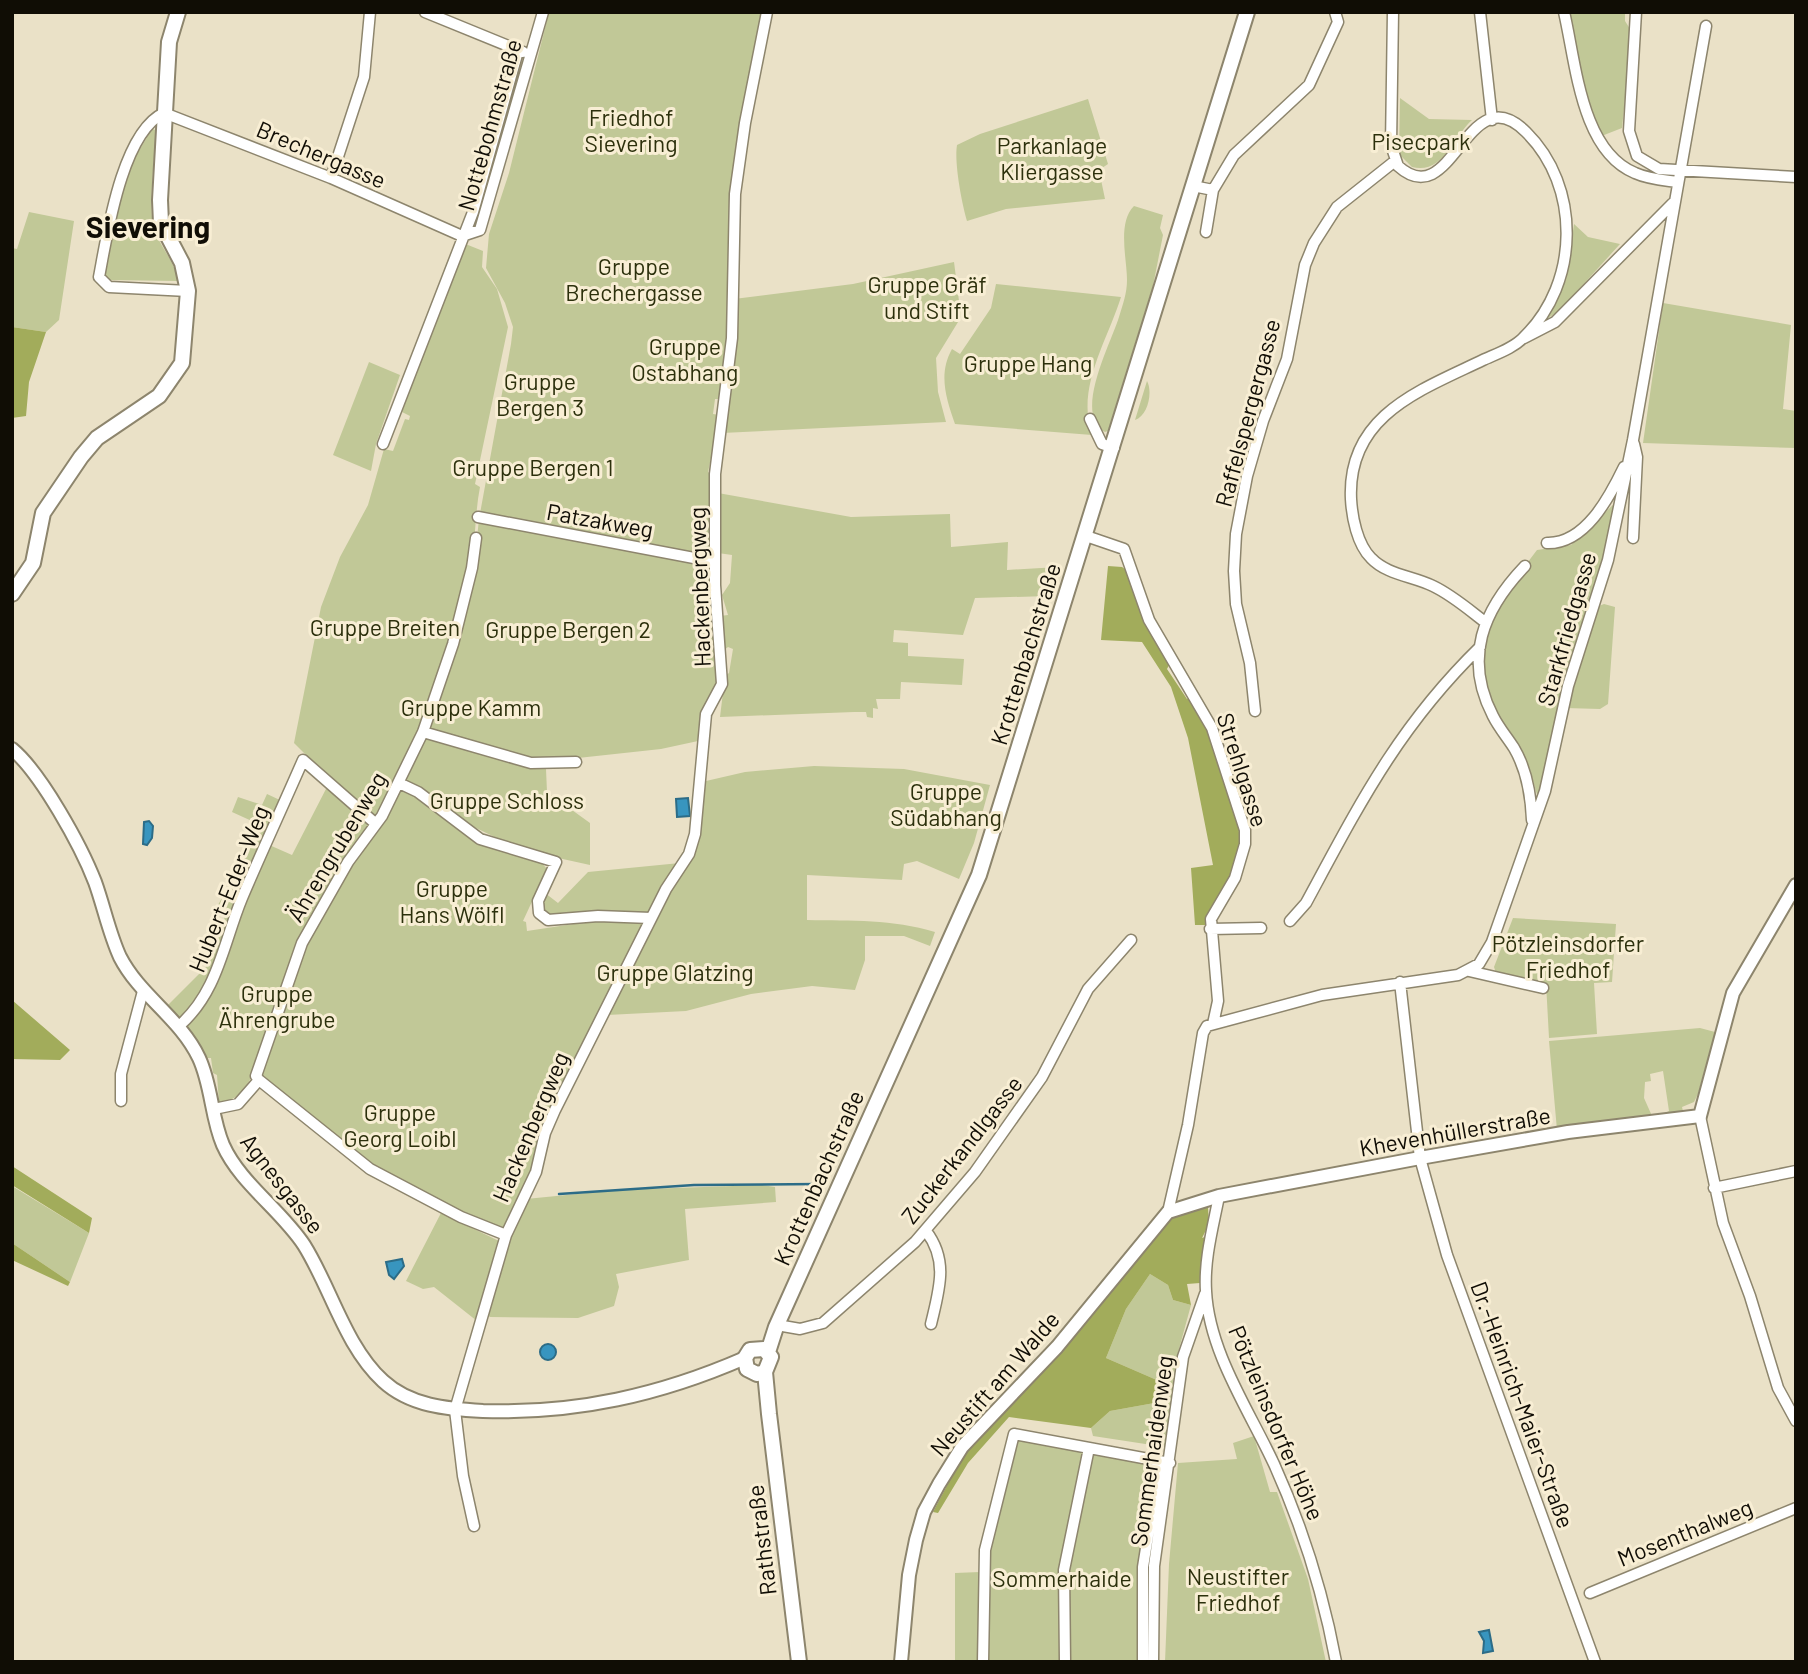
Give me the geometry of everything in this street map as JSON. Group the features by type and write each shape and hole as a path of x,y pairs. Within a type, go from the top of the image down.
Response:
{"main road":[{"path":"12,594 33,563 43,513 80,457 97,438 143,409 174,380 182,363 188,291 182,263 161,223 169,43 178,12"},
{"name":"Krottenbachstraße","path":"764,1350 979,875 1114,448 1247,12"},
{"path":"753,1368 750,1350 764,1350"},
{"name":"Rathstraße","path":"764,1350 771,1362 753,1368 769,1413 799,1662"}],"street":[{"path":"331,178 364,77 370,12"},
{"path":"425,12 530,54"},
{"name":"Nottebohmstraße","path":"463,236 480,230 543,12"},
{"name":"Hackenbergweg","path":"455,1410 506,1235 528,1190 555,1110 651,918 689,854 695,834 706,714 722,684 715,562 715,474 732,338 735,194 745,123 767,12"},
{"path":"1206,232 1213,190 1234,155 1309,85 1338,22 1335,12"},
{"path":"1393,12 1391,145 1395,161 1409,174 1422,177 1434,174 1445,167 1472,129 1492,120 1515,123 1532,139 1555,174 1566,208 1567,237 1561,275 1549,302 1524,338"},
{"path":"1480,12 1492,120"},
{"path":"1564,12 1587,112 1598,140 1612,158 1628,170 1645,177 1796,177"},
{"path":"1636,12 1630,140 1637,156 1650,166 1678,176"},
{"name":"Starkfriedgasse","path":"1469,971 1479,964 1492,942 1532,827 1553,761 1568,686 1603,580 1633,440 1706,26"},
{"name":"Nottebohmstraße","path":"383,444 490,160 518,51"},
{"name":"Brechergasse","path":"164,114 331,178 463,236"},
{"path":"164,114 149,124 118,182 99,277 109,287 188,291"},
{"name":"Raffelspergergasse","path":"1255,711 1250,663 1236,604 1234,571 1236,534 1247,476 1263,421 1287,359 1305,265 1314,243 1337,207 1395,161"},
{"path":"1193,187 1213,190"},
{"path":"1485,622 1434,586 1388,570 1370,558 1359,537 1352,511 1353,469 1361,446 1388,411 1408,396 1543,331 1673,203"},
{"path":"1090,419 1102,444 1114,448"},
{"name":"Starkfriedgasse","path":"1633,440 1637,457 1633,538"},
{"name":"Starkfriedgasse","path":"1547,543 1567,541 1591,519 1612,492 1633,440"},
{"name":"Patzakweg","path":"478,517 715,562"},
{"name":"Strehlgasse","path":"1086,536 1124,549 1149,620 1212,728 1245,830 1241,864 1211,919 1218,991 1213,1024 1203,1033 1188,1125 1168,1212"},
{"name":"Ährengrubenweg","path":"259,1080 256,1076 302,943 348,862 376,824 423,732 453,644 476,538"},
{"name":"Starkfriedgasse","path":"1525,566 1501,592 1485,622 1479,647 1485,698 1523,767 1530,793 1532,827"},
{"path":"1290,921 1306,903 1376,774 1398,742 1439,687 1479,647"},
{"path":"423,732 531,763 576,762"},
{"name":"Agnesgasse","path":"12,749 31,769 77,845 95,881 113,939 143,991 179,1026 200,1059 219,1135 229,1156 296,1234 356,1345 376,1374 406,1397 430,1406 455,1410 517,1412 586,1406 635,1397 717,1371 753,1368"},
{"name":"Hubert-Eder-Weg","path":"179,1026 194,1013 210,989 233,921 303,760 376,824"},
{"path":"399,783 418,792 480,839 556,862 538,901 539,913 548,920 598,916 651,918"},
{"path":"1796,885 1733,993 1700,1116 1723,1223 1750,1296 1778,1388 1796,1421"},
{"path":"1210,929 1261,928"},
{"name":"Zuckerkandlgasse","path":"776,1326 800,1329 823,1323 926,1231 975,1172 1032,1093 1088,989 1131,940"},
{"path":"1213,1024 1312,997 1469,971 1543,988"},
{"name":"Dr.-Heinrich-Maier-Straße","path":"1400,982 1420,1158 1447,1255 1595,1662"},
{"path":"121,1101 121,1074 143,991"},
{"path":"214,1109 238,1104 259,1080 370,1169 461,1217 506,1235"},
{"name":"Khevenhüllerstraße","path":"1219,1196 1568,1132 1700,1116"},
{"path":"1714,1188 1796,1171"},
{"path":"1168,1212 1219,1196"},
{"name":"Pötzleinsdorfer Höhe","path":"1219,1196 1209,1247 1206,1291 1216,1341 1306,1540 1325,1601 1336,1662"},
{"name":"Neustift am Walde","path":"901,1662 909,1575 916,1541 924,1512 939,1483 962,1447 1057,1346 1168,1212"},
{"path":"926,1231 934,1241 942,1263 931,1324"},
{"name":"Sommerhaidenweg","path":"1153,1662 1154,1566 1165,1462 1183,1357 1206,1291"},
{"path":"455,1410 463,1476 474,1525"},
{"path":"983,1662 985,1550 1014,1434 1165,1462 1143,1567 1143,1662"},
{"path":"1065,1662 1064,1570 1090,1448"},
{"name":"Mosenthalweg","path":"1590,1593 1796,1508"}],"green space":[{"path":"549,12 764,12 744,113 730,335 722,399 715,399 713,414 720,415 708,472 712,474 718,493 851,517 950,514 951,547 1008,542 1007,570 1058,567 1049,596 975,598 963,635 894,630 893,642 908,643 908,656 964,659 962,685 901,682 900,699 876,699 878,709 873,708 873,718 867,717 866,712 720,717 725,676 729,673 733,649 728,647 723,651 720,616 728,615 722,595 730,583 732,555 718,553 719,681 698,741 661,749 541,762 427,729 456,649 474,567 479,519 511,344 513,327 505,303 486,268 489,234 509,173"},
{"path":"1567,12 1625,12 1625,21 1632,32 1622,128 1599,137 1592,121"},
{"name":"Pisecpark","path":"1400,98 1429,119 1472,120 1440,160 1423,168 1412,167 1399,154"},
{"name":"Parkanlage Kliergasse","path":"1088,99 1108,164 1099,170 1105,199 1006,209 967,221 958,172 957,145 980,134"},
{"path":"152,129 156,130 153,223 178,281 109,280 105,276 121,195 131,164"},
{"path":"1134,206 1163,215 1160,228 1163,235 1153,286 1108,431 1105,432 1096,423 1092,410 1093,394 1126,294 1124,231"},
{"path":"29,212 74,221 59,320 46,332 12,327 12,248 17,249"},
{"path":"1574,224 1588,237 1620,244 1561,309 1547,319 1566,280"},
{"name":"Gruppe Breiten","path":"463,243 483,251 482,267 497,289 508,327 475,484 480,487 473,553 463,596 444,662 420,726 377,819 351,800 294,743 321,607 340,557 368,505 384,449 393,451 405,419 409,420 410,416 402,412 413,381 410,379"},
{"name":"Gruppe Gräf und Stift","path":"954,262 959,301 966,309 936,358 938,392 946,422 722,433 734,299 853,284"},
{"name":"Gruppe Hang","path":"996,284 1121,297 1090,382 1088,417 1092,435 955,424 945,386 945,368 952,349 960,354 991,308"},
{"path":"1663,303 1791,325 1783,409 1796,411 1796,448 1643,443"},
{"path":"12,327 46,332 29,382 26,416 12,418"},
{"path":"369,362 400,375 376,444 371,471 333,455"},
{"path":"1147,381 1148,403 1143,414 1135,420"},
{"path":"1615,503 1601,579 1559,702 1549,768 1537,795 1523,753 1500,718 1488,689 1483,666 1484,645 1489,626 1508,589 1537,550 1571,545"},
{"path":"1108,566 1122,567 1129,572 1170,663 1167,669 1187,699 1193,696 1205,718 1243,829 1237,869 1208,925 1195,925 1191,868 1213,865 1188,738 1171,687 1142,642 1101,640"},
{"path":"1604,604 1615,607 1608,704 1600,709 1565,708 1599,606"},
{"path":"427,738 546,769 547,792 590,823 590,865 522,850 455,818 484,845 527,856 547,869 523,921 526,922 527,931 600,920 642,922 645,925 539,1132 532,1171 505,1227 500,1229 460,1212 373,1166 260,1073 254,1071 241,1093 219,1103 217,1075 213,1073 211,1058 206,1058 190,1030 168,1005 208,965 203,956 206,946 202,940 225,920 218,905 237,870 254,822 232,812 238,797 262,805 267,794 282,801 267,844 292,855 327,787 371,824 317,920 422,739"},
{"path":"814,766 904,769 990,785 974,843 959,879 917,861 904,864 902,880 807,875 807,920 872,922 919,928 935,932 930,946 904,936 865,936 865,960 855,990 812,986 751,994 686,1011 607,1015 669,889 697,847 706,781 745,772"},
{"path":"680,863 649,912 558,916 548,914 543,908 545,893 558,903 588,872"},
{"name":"Pötzleinsdorfer Friedhof","path":"1513,918 1616,924 1612,982 1594,983 1597,1034 1549,1038 1546,983 1496,973 1494,967"},
{"path":"12,1000 70,1050 60,1060 12,1059"},
{"path":"1700,1028 1715,1032 1698,1094 1694,1102 1682,1107 1683,1111 1663,1114 1669,1111 1663,1071 1650,1074 1651,1081 1645,1082 1644,1098 1652,1116 1557,1130 1549,1041"},
{"path":"12,1166 92,1218 89,1233 12,1185"},
{"path":"762,1185 775,1187 776,1202 685,1209 689,1260 616,1274 619,1287 614,1306 578,1318 490,1317 486,1314 514,1224 526,1199 617,1190"},
{"path":"12,1186 89,1233 70,1282 12,1243"},
{"path":"1198,1206 1208,1208 1209,1224 1202,1238 1207,1236 1200,1283 1187,1284 1191,1305 1173,1300 1168,1285 1150,1274 1126,1309 1106,1358 1166,1384 1160,1402 1110,1411 1091,1428 1009,1417 968,1463 938,1513 933,1512 969,1444 1171,1217"},
{"path":"441,1213 499,1241 477,1321 434,1287 423,1289 406,1281"},
{"path":"12,1243 70,1282 68,1286 12,1260"},
{"path":"1150,1274 1168,1285 1173,1300 1191,1305 1176,1360 1165,1447 1093,1436 1091,1428 1110,1411 1160,1402 1166,1384 1106,1358 1126,1309"},
{"name":"Sommerhaide","path":"1012,1430 1160,1458 1145,1567 1144,1662 955,1662 955,1573 980,1572"},
{"name":"Neustifter Friedhof","path":"1254,1436 1270,1492 1277,1492 1308,1579 1326,1662 1165,1662 1169,1564 1178,1463 1237,1459 1233,1443"}],"water":[{"path":"688,798 690,816 677,817 676,799"},
{"path":"149,821 153,826 152,838 147,845 143,844 144,822"},
{"path":"402,1259 404,1266 394,1279 389,1275 386,1262"},
{"path":"548,1344 556,1352 548,1360 540,1352"},
{"path":"1489,1630 1493,1651 1483,1653 1484,1641 1479,1632"}],"waterway":[{"path":"559,1194 694,1185 820,1184"}],"district":[{"name":"Sievering","path":"148,228"}],"park label":[{"name":"Friedhof Sievering","path":"631,131"},
{"name":"Gruppe Brechergasse","path":"634,280"},
{"name":"Gruppe Ostabhang","path":"685,360"},
{"name":"Gruppe Bergen 3","path":"540,395"},
{"name":"Gruppe Bergen 1","path":"533,468"},
{"name":"Gruppe Bergen 2","path":"568,630"},
{"name":"Gruppe Kamm","path":"471,708"},
{"name":"Gruppe Schloss","path":"507,801"},
{"name":"Gruppe Südabhang","path":"946,805"},
{"name":"Gruppe Hans Wölfl","path":"452,902"},
{"name":"Gruppe Glatzing","path":"675,973"},
{"name":"Gruppe Ährengrube","path":"277,1007"},
{"name":"Gruppe Georg Loibl","path":"400,1126"}]}
